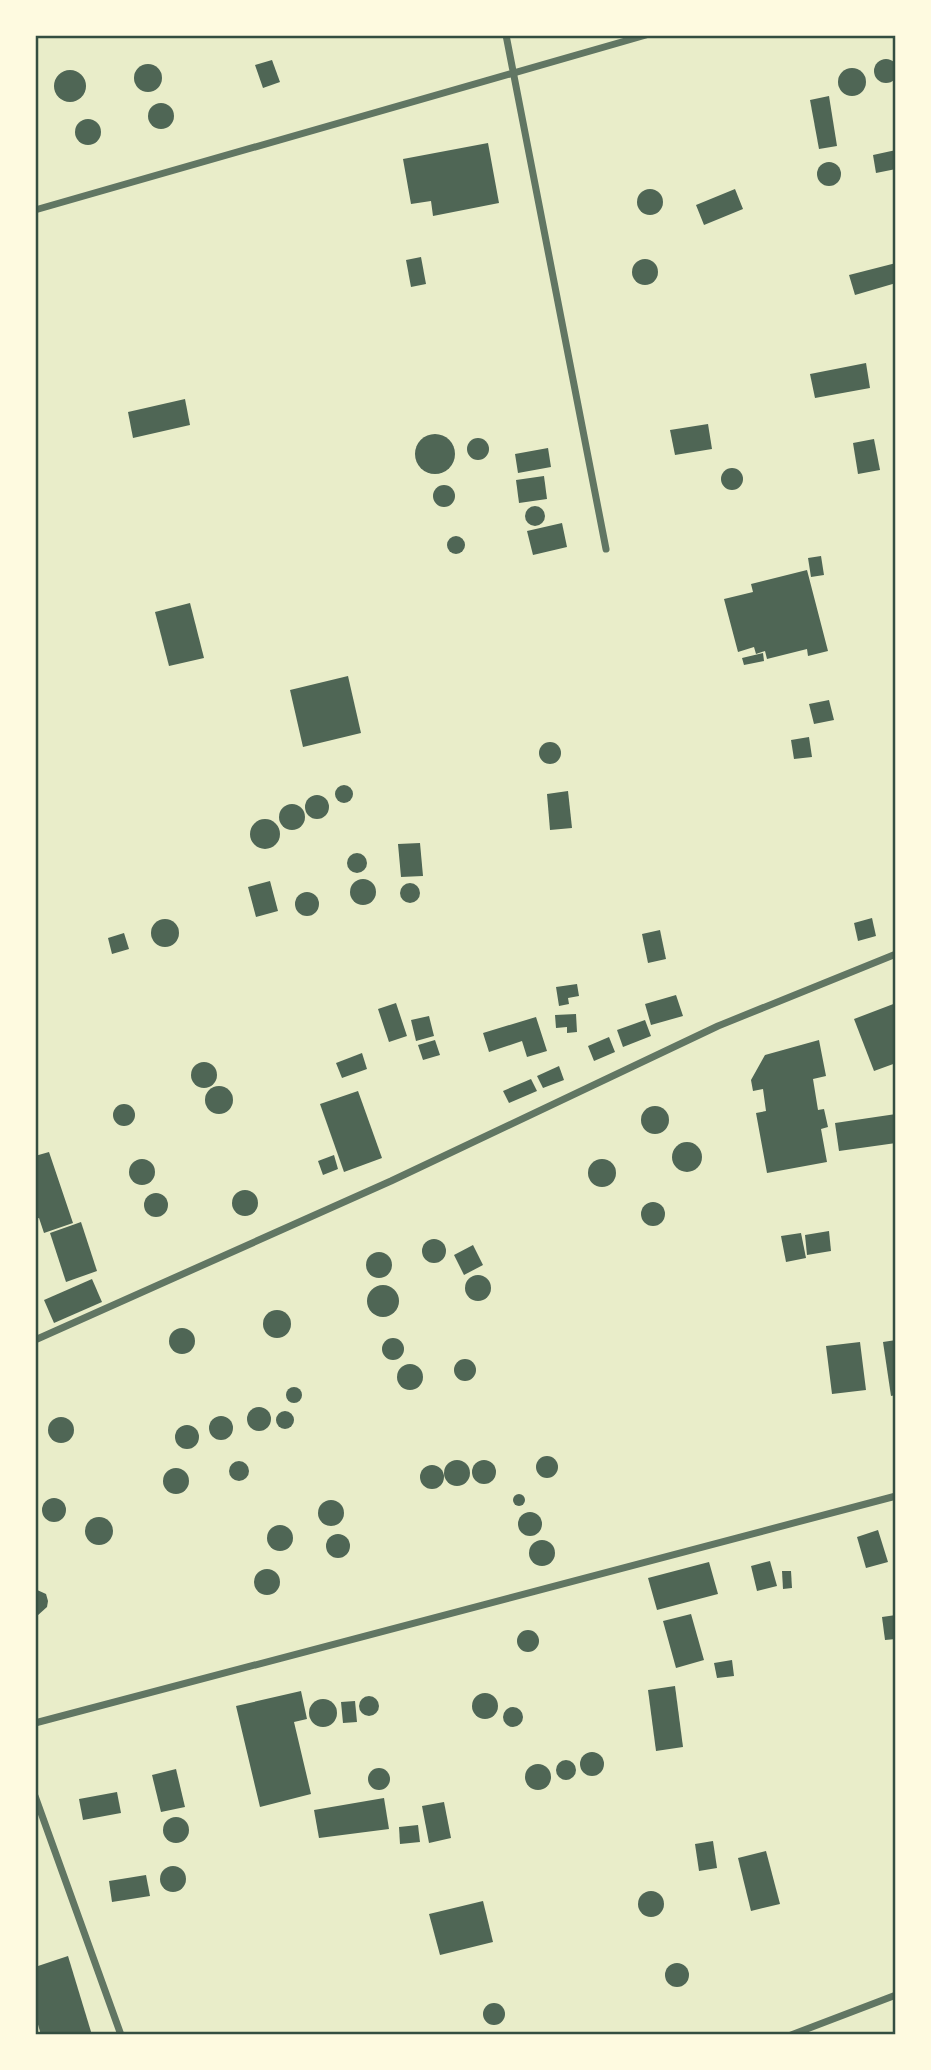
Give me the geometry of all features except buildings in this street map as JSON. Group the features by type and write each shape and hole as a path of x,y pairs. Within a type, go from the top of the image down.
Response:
{"street":[{"path":"506,35 606,549"},
{"path":"35,210 646,35"},
{"path":"35,1340 391,1181 718,1026 896,954"},
{"path":"35,1723 896,1496"},
{"path":"35,1796 121,2035"},
{"path":"791,2035 896,1995"}]}
